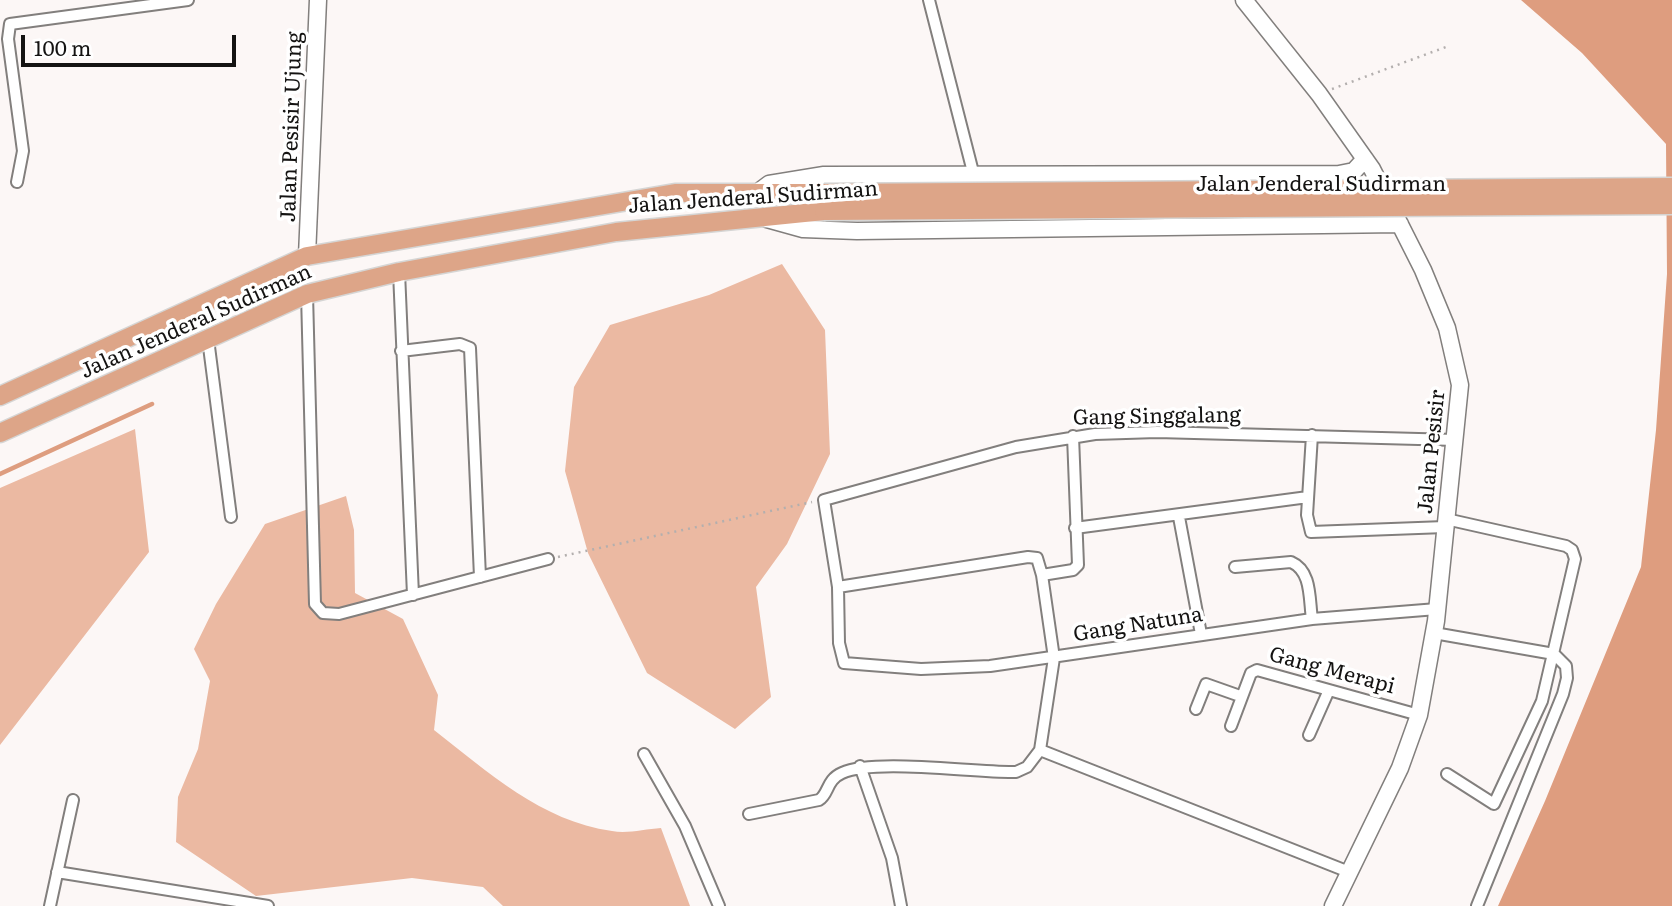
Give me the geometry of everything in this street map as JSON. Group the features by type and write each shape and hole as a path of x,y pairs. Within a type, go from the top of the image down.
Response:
{"main road":[{"name":"Jalan Jenderal Sudirman","path":"0,396 307,256 675,193 1672,187"},
{"name":"Jalan Jenderal Sudirman","path":"0,433 307,294 399,272 616,232 824,211 1672,205"}],"street":[{"path":"17,182 23,151 8,39 10,24 188,0"},
{"name":"Jalan Pesisir Ujung","path":"307,256 318,0"},
{"path":"929,0 974,176"},
{"name":"Jalan Pesisir","path":"1244,0 1319,94 1365,159 1423,271 1454,348 1460,385 1437,609 1419,715 1405,758 1333,906"},
{"path":"757,193 769,184 824,175 1339,174 1354,172 1365,159"},
{"path":"760,217 803,229 857,231 1399,224"},
{"path":"399,272 413,595"},
{"path":"307,294 315,604 323,613 338,614 548,559"},
{"path":"208,339 231,517"},
{"path":"401,351 460,344 470,348 480,577"},
{"name":"Gang Singgalang","path":"824,499 1016,447 1073,436 1157,432 1456,440"},
{"path":"1311,435 1307,525 1315,534 1446,523 1572,550 1575,562 1542,701 1525,743 1494,803 1447,774"},
{"path":"1042,575 1077,567 1073,436"},
{"path":"1075,528 1179,517 1308,497"},
{"path":"749,814 821,799 832,780 860,766 1016,772 1027,767 1040,750 1054,658 1037,558 1028,557 838,587 824,499"},
{"path":"1179,517 1201,634"},
{"path":"1236,567 1291,562 1299,565 1307,579 1312,619"},
{"name":"Gang Natuna","path":"838,587 839,643 844,663 921,669 990,666 1312,619 1437,609"},
{"path":"1434,633 1554,654 1566,666 1563,694 1476,906"},
{"name":"Gang Merapi","path":"1231,726 1240,696 1251,673 1257,670 1419,715"},
{"path":"1196,709 1206,684 1240,696"},
{"path":"1309,734 1329,690"},
{"path":"1040,750 1349,872"},
{"path":"644,754 685,826 719,906"},
{"path":"860,766 892,858 901,906"},
{"path":"50,906 73,800"},
{"path":"57,872 268,906"}],"path":[{"path":"1319,94 1446,47"},
{"path":"548,559 824,499"}],"shaded area":[{"path":"1521,0 1672,0 1672,906 1498,906 1545,801 1641,567 1656,430 1667,274 1666,144 1582,53"},
{"path":"782,264 825,330 830,454 787,544 756,587 771,697 735,729 647,673 588,553 565,471 574,387 610,325 709,295"},
{"path":"135,429 149,552 0,745 0,488"},
{"path":"346,496 354,530 355,593 403,619 438,695 434,730 495,778 562,817 586,826 618,832 661,828 690,906 503,906 483,887 412,878 256,896 176,842 178,797 198,749 210,681 194,649 216,604 265,524"}],"waterway":[{"path":"0,474 152,404"}]}
